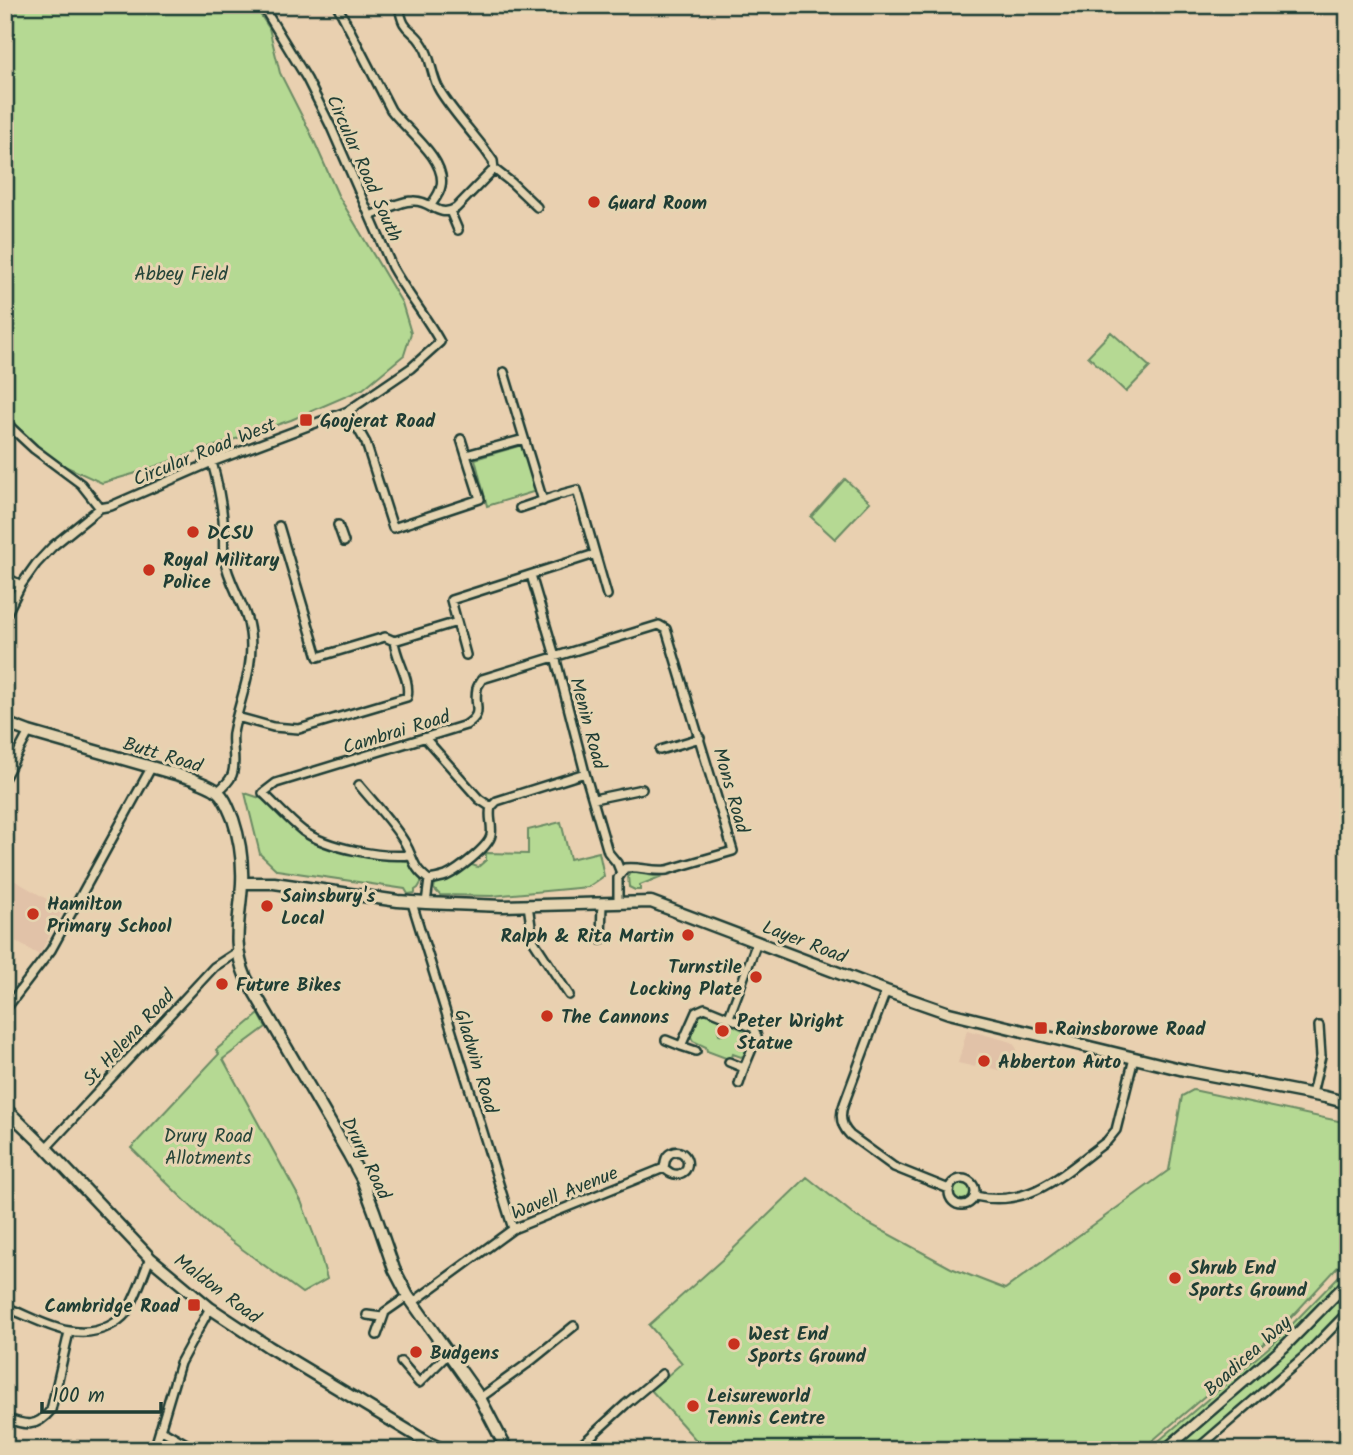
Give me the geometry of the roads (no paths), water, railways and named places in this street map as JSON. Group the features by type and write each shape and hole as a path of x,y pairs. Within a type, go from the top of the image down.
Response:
{"main road":[{"name":"Butt Road","path":"5,723 193,779 218,791 229,809 238,835 242,883"},
{"name":"Layer Road","path":"242,883 274,883 426,903 503,906 651,902 949,1013 1203,1074 1348,1103"},
{"name":"Drury Road","path":"242,883 237,952 246,978 362,1179 394,1269 410,1299 480,1398 507,1450"},
{"name":"Maldon Road","path":"5,1108 150,1258 210,1308 424,1446 444,1450"},
{"path":"494,1450 501,1439"}],"street":[{"name":"Circular Road South","path":"262,5 307,79 331,127 392,268 440,342"},
{"path":"337,5 391,110 422,143 441,174 442,183 431,205"},
{"path":"399,5 402,23 423,44 439,90 493,161 494,169"},
{"path":"370,216 408,201 420,201 443,213 450,211 494,169"},
{"path":"494,169 514,181 537,207"},
{"path":"450,211 458,230"},
{"name":"Circular Road West","path":"5,617 21,585 36,564 53,546 100,508 181,477 212,461 348,411 411,368 440,342"},
{"path":"504,373 542,501"},
{"path":"348,411 366,443 393,528 480,499 461,439"},
{"path":"5,422 34,449 81,484 100,508"},
{"path":"466,455 524,439"},
{"path":"212,461 223,518 224,558 243,605 250,632 250,666 233,737 235,765 231,779 218,791"},
{"path":"520,508 578,490 607,595"},
{"path":"338,524 344,542"},
{"path":"278,526 318,657 385,637 394,641 457,622"},
{"path":"466,655 451,600 595,554"},
{"name":"Menin Road","path":"531,575 608,852 621,873"},
{"path":"5,577 21,585"},
{"name":"Cambrai Road","path":"410,855 387,855 325,842 302,830 263,793 276,783 466,725 474,719 477,690 482,679 659,625 666,629"},
{"name":"Mons Road","path":"621,873 625,868 631,867 667,870 733,851 666,629"},
{"path":"237,718 273,727 299,729 407,697 409,688 395,652 394,641"},
{"path":"5,777 29,732"},
{"path":"425,738 479,799 491,807"},
{"name":"Mons Road","path":"660,750 700,738"},
{"path":"5,1010 51,950 151,768"},
{"path":"429,880 447,876 486,846 492,831 489,814 491,807 497,802 585,774"},
{"path":"359,785 405,844 419,872 429,880"},
{"name":"Menin Road","path":"594,799 642,789"},
{"path":"618,902 618,878 621,873"},
{"path":"426,903 429,880"},
{"name":"Gladwin Road","path":"412,902 513,1229"},
{"path":"601,940 602,903"},
{"path":"528,905 533,940 569,995"},
{"path":"729,1017 757,942"},
{"name":"St Helena Road","path":"46,1148 214,967 237,952"},
{"path":"886,991 841,1112 841,1122 850,1135 894,1167 949,1189"},
{"path":"681,1046 696,1012 705,1008 754,1028 757,1037 740,1084"},
{"path":"1312,1094 1321,1056 1319,1026"},
{"path":"666,1041 696,1051"},
{"path":"975,1196 1001,1200 1034,1192 1107,1141 1116,1130 1134,1058"},
{"path":"729,1062 744,1068"},
{"name":"Wavell Avenue","path":"382,1317 385,1312 410,1299 513,1229 664,1168"},
{"path":"966,1179 973,1184 976,1192 971,1203 963,1206 952,1201 949,1189 954,1182 966,1179"},
{"path":"5,1307 69,1332 100,1330 126,1312 150,1258"},
{"name":"Boadicea Way","path":"1165,1450 1284,1347 1348,1282"},
{"path":"153,1450 180,1363 210,1308"},
{"name":"Boadicea Way","path":"1196,1450 1306,1355 1348,1314"},
{"path":"367,1315 382,1317 377,1335"},
{"path":"480,1398 574,1325"},
{"path":"5,1418 22,1423 38,1423 51,1410 69,1332"},
{"path":"401,1362 419,1382 448,1354"},
{"path":"576,1450 662,1374"},
{"path":"160,1429 198,1450"}],"place":[{"name":"Guard Room","path":"594,202"},
{"name":"Goojerat Road","path":"306,420"},
{"name":"DCSU","path":"193,532"},
{"name":"Royal Military Police","path":"149,570"},
{"name":"Sainsbury's Local","path":"267,906"},
{"name":"Hamilton Primary School","path":"33,914"},
{"name":"Ralph & Rita Martin","path":"688,935"},
{"name":"Turnstile Locking Plate","path":"756,977"},
{"name":"Future Bikes","path":"222,984"},
{"name":"The Cannons","path":"547,1016"},
{"name":"Rainsborowe Road","path":"1041,1028"},
{"name":"Peter Wright Statue","path":"723,1031"},
{"name":"Abberton Auto","path":"984,1061"},
{"name":"Shrub End Sports Ground","path":"1175,1278"},
{"name":"Cambridge Road","path":"194,1305"},
{"name":"West End Sports Ground","path":"734,1344"},
{"name":"Budgens","path":"416,1352"},
{"name":"Leisureworld Tennis Centre","path":"693,1406"}],"park label":[{"name":"Abbey Field","path":"181,273"},
{"name":"Drury Road Allotments","path":"208,1146"}]}
